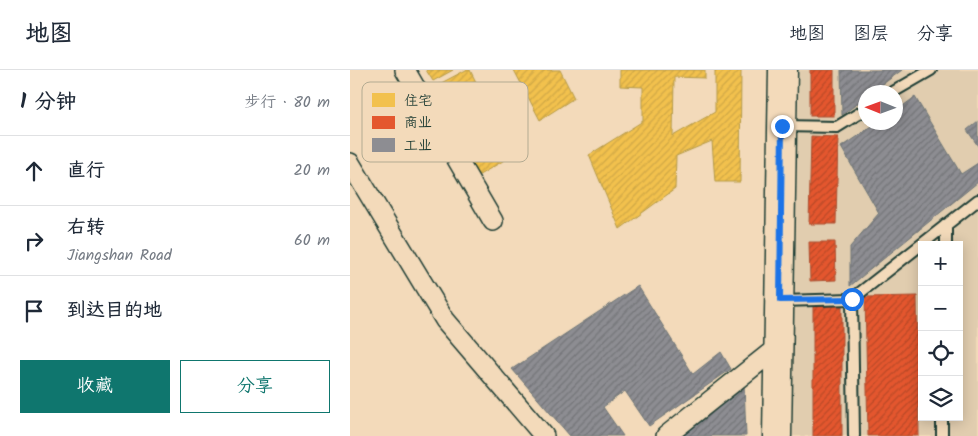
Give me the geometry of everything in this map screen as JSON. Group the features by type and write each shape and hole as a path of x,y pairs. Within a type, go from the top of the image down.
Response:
{"street":[{"path":"405,70 412,82"},
{"path":"778,436 783,70"},
{"path":"459,162 493,221"},
{"path":"350,163 355,182 445,320 544,436"},
{"path":"666,436 779,346"}],"lane":[{"path":"903,87 931,70"},
{"path":"782,126 837,127 858,114"},
{"path":"780,300 852,299 978,200"},
{"path":"946,225 946,241"},
{"path":"852,299 854,436"},
{"path":"942,421 942,436"}],"shaded area":[{"path":"799,70 978,70 978,436 791,436"}],"building: 住宅":[{"path":"426,70 453,70 433,81"},
{"path":"466,70 470,70 476,82 443,82"},
{"path":"514,70 560,70 574,98 540,120 528,97 528,82 520,82"},
{"path":"620,70 705,70 705,78 674,77 673,136 715,112 715,70 741,70 740,182 715,182 712,141 676,156 675,189 620,229 589,155 643,121 643,87 620,86"},
{"path":"467,162 501,162 476,177"}],"building: 商业":[{"path":"810,70 834,70 834,116 810,116"},
{"path":"811,136 838,137 836,224 809,224"},
{"path":"809,242 835,242 836,280 810,281"},
{"path":"917,296 919,436 868,436 865,297"},
{"path":"813,303 842,303 842,436 813,436"}],"building: 工业":[{"path":"841,70 902,70 882,85 858,85 858,103 842,115"},
{"path":"915,97 961,174 978,163 978,182 850,286 850,247 879,213 841,147 866,130 903,130 903,106"},
{"path":"978,121 978,146 967,130"},
{"path":"638,286 693,374 721,352 731,369 649,426 625,391 603,407 623,436 570,436 512,369"},
{"path":"744,383 746,436 678,436"}],"route":[{"path":"782,126 780,300 852,299"}]}
